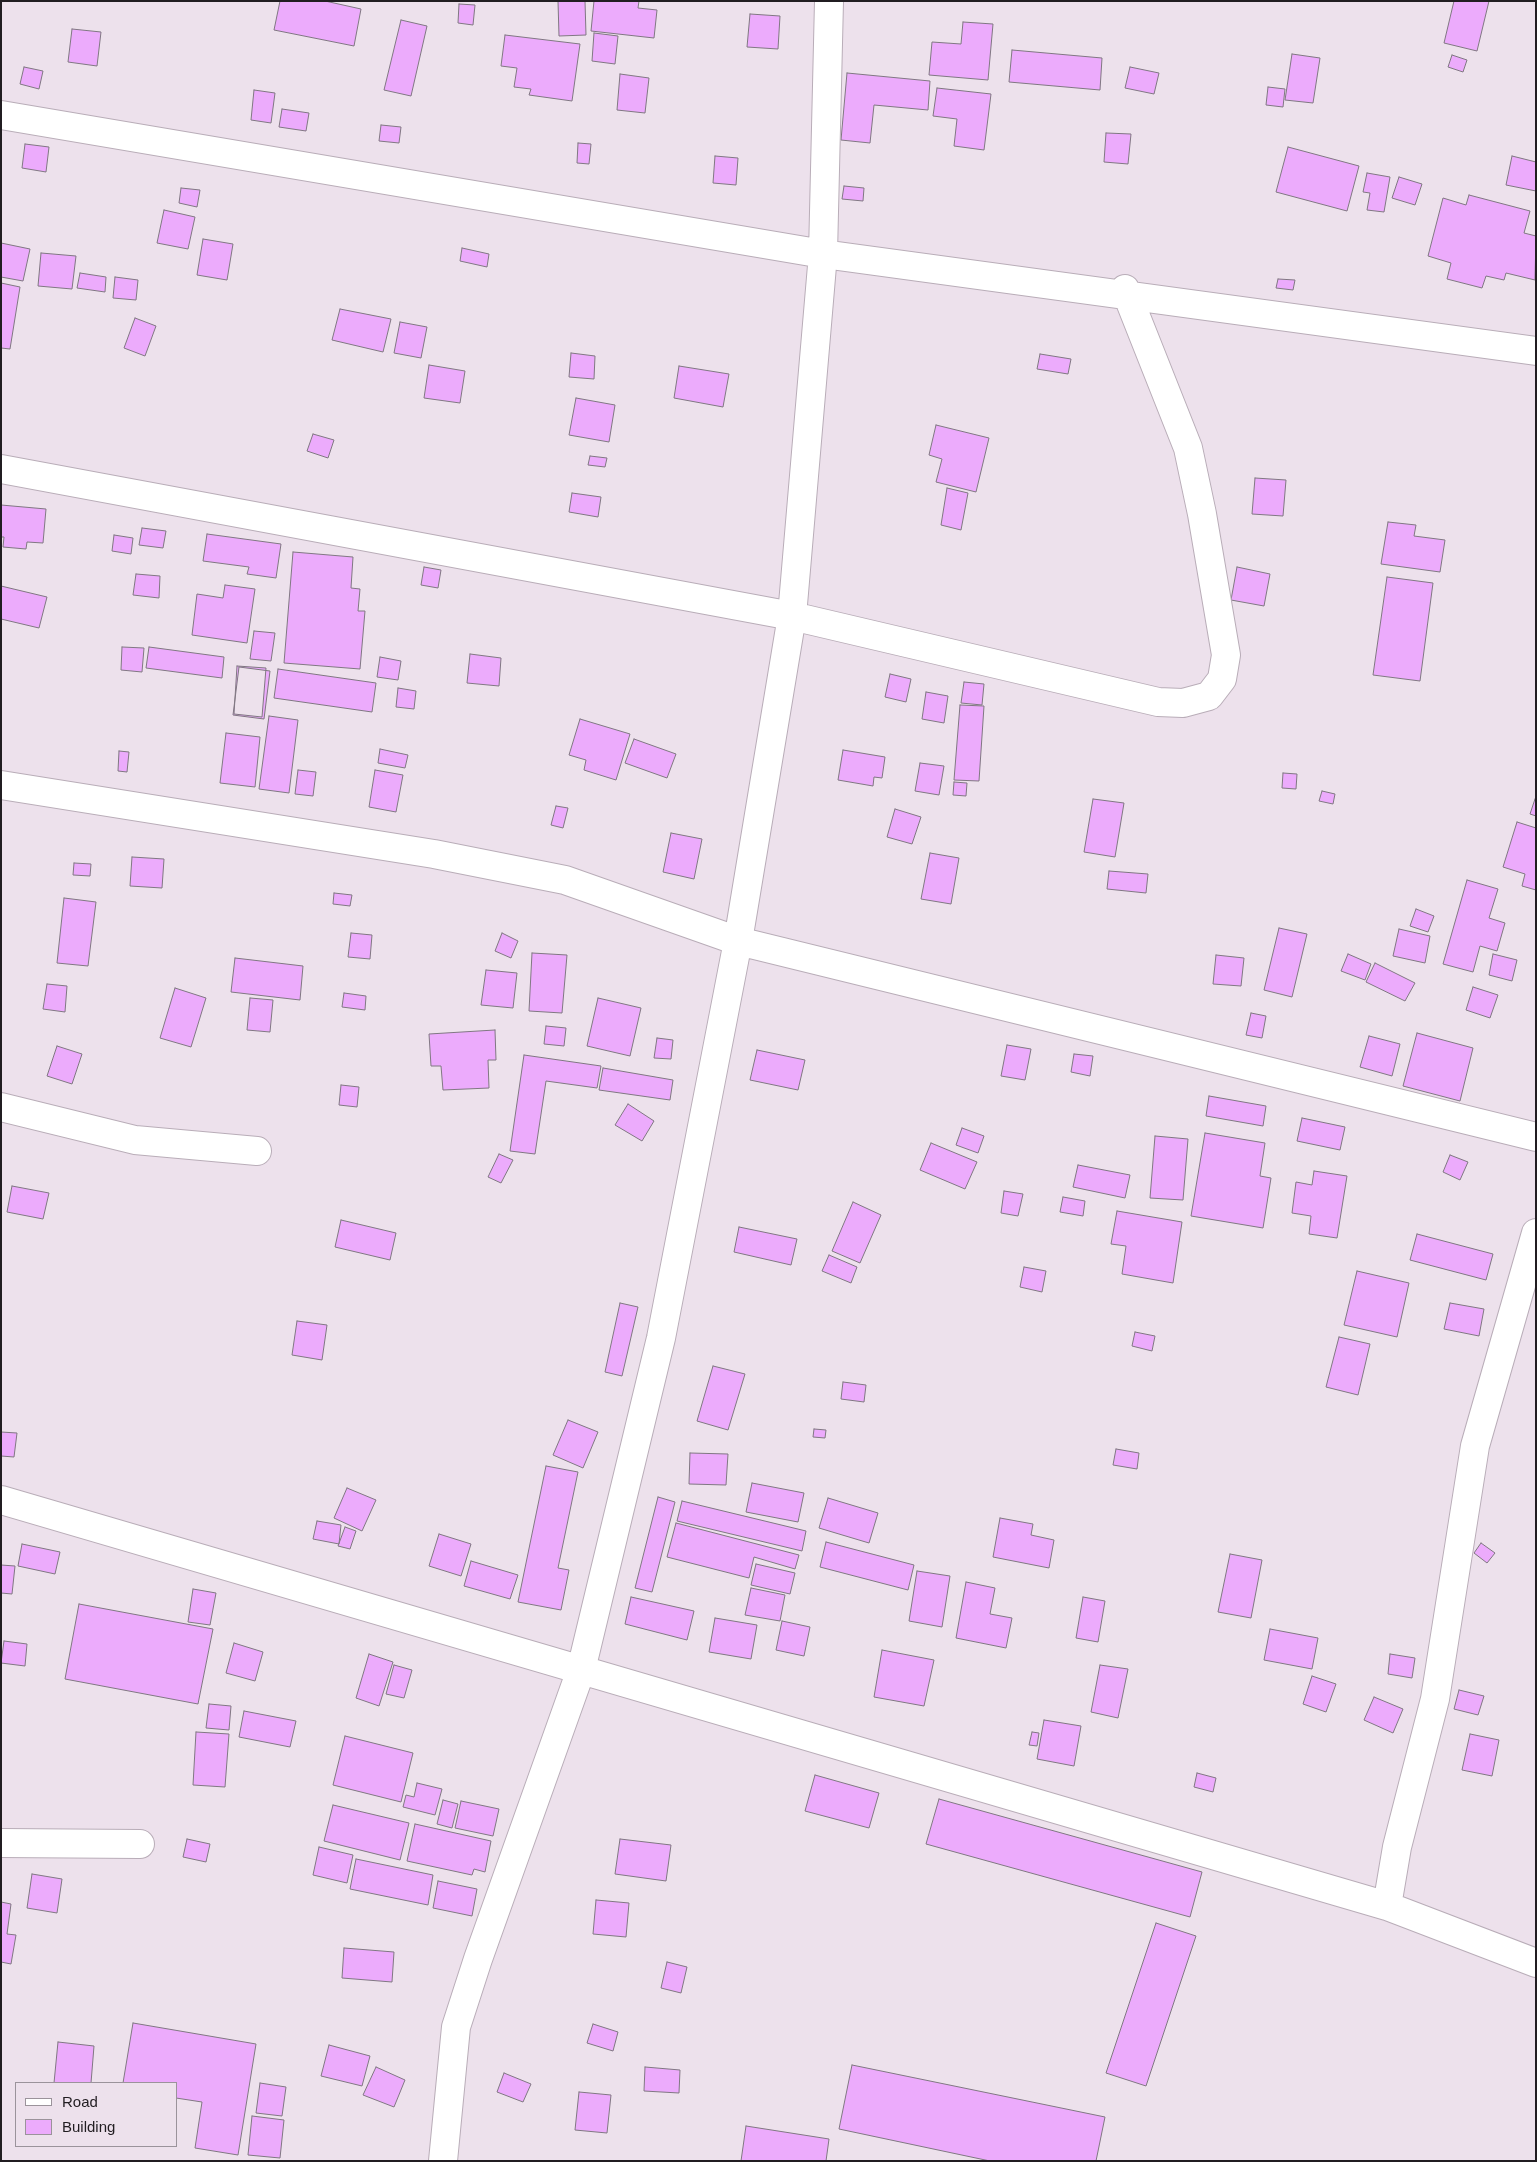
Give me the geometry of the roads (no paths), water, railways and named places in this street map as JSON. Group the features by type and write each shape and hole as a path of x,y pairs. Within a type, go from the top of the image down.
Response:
{"street":[{"path":"442,2161 456,2026 581,1670 661,1338 738,941 792,616 823,254 829,1"},
{"path":"1,115 823,254 1536,350"},
{"path":"1,469 792,616 1158,702 1183,704 1209,696 1222,678 1226,655 1202,514 1188,448 1125,289"},
{"path":"1,785 434,854 565,880 738,941 1536,1137"},
{"path":"1,1107 135,1140 257,1151"},
{"path":"1387,1906 1397,1847 1435,1699 1475,1446 1536,1233"},
{"path":"1,1500 1387,1906 1536,1963"},
{"path":"1,1843 140,1844"}]}
